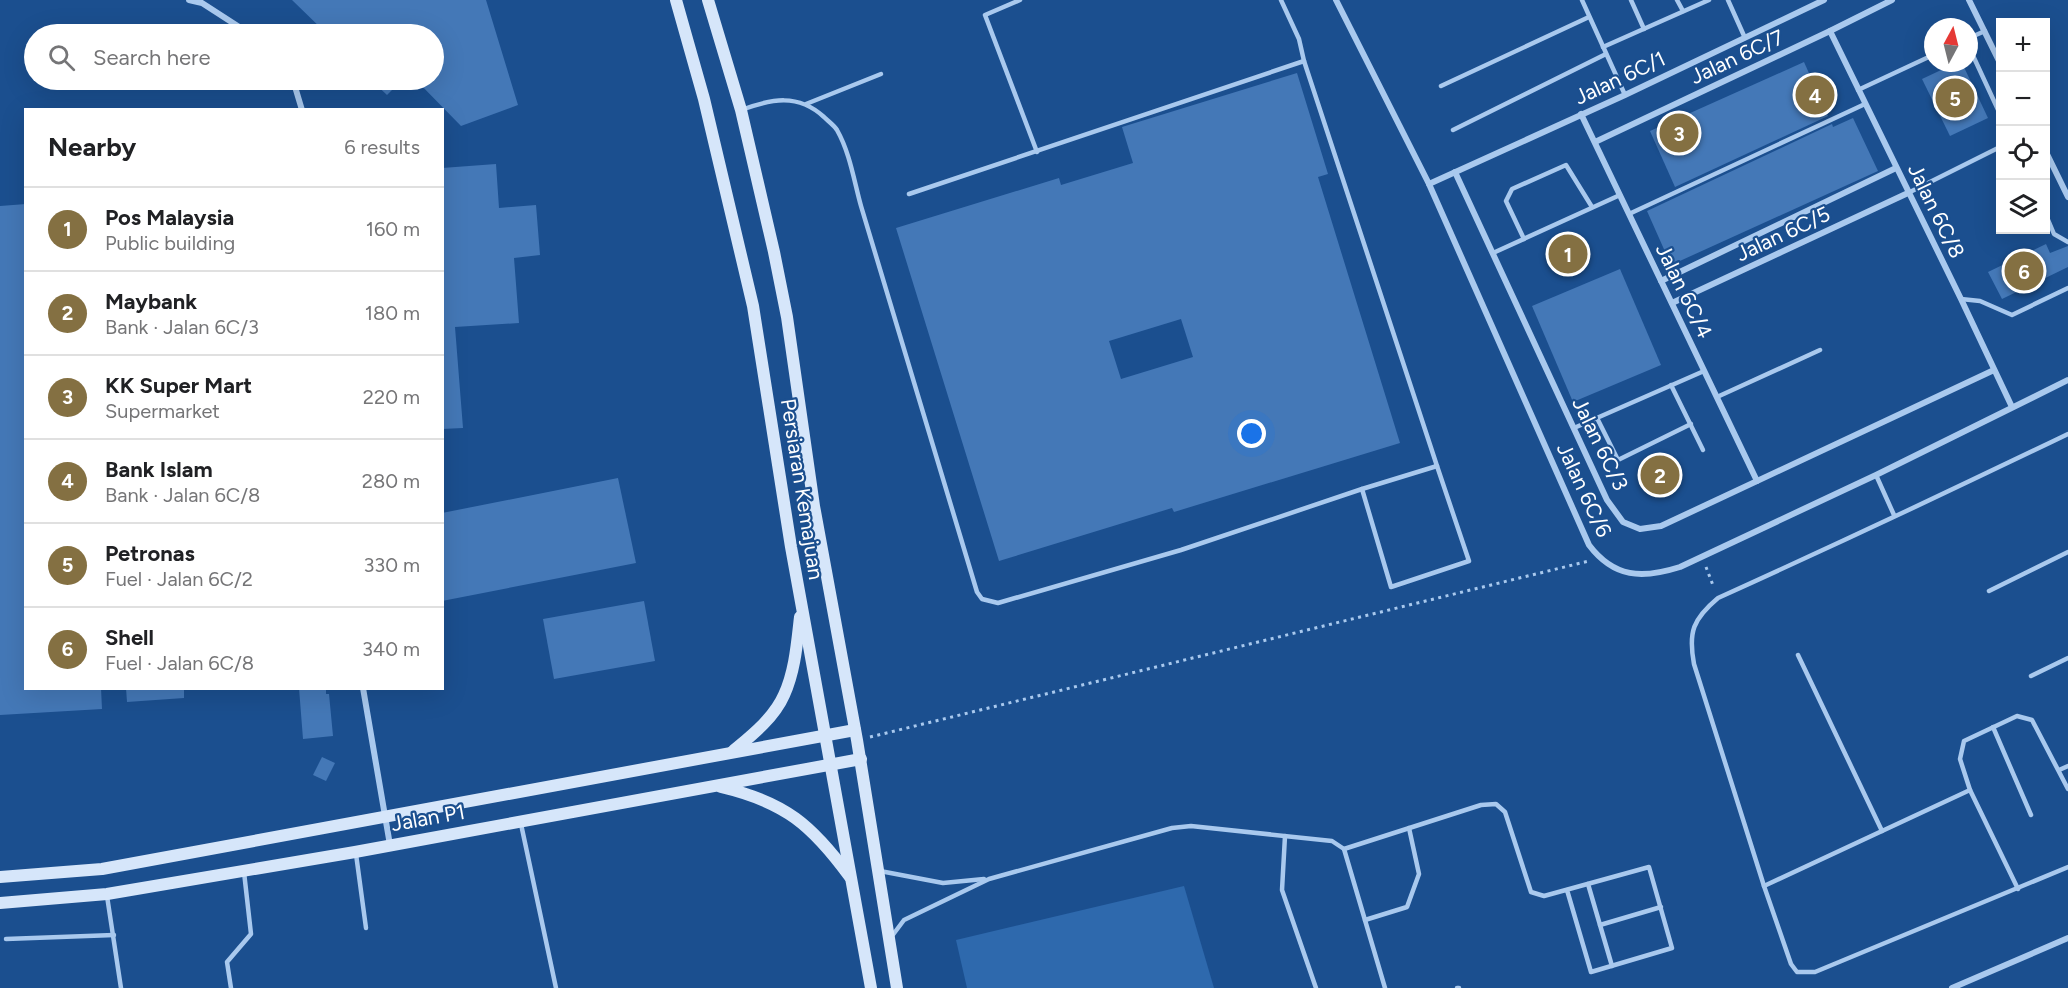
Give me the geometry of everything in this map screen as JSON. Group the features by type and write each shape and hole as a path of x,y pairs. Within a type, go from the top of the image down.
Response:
{"main road":[{"name":"Persiaran Kemajuan","path":"676,0 704,99 753,306 802,604 871,988"},
{"name":"Persiaran Kemajuan","path":"708,0 741,110 787,317 814,506 861,759 897,988"},
{"path":"732,753 760,727 784,696 793,669 802,604"},
{"name":"Jalan P1","path":"0,877 102,869 826,735 856,735"},
{"name":"Jalan P1","path":"0,903 106,894 355,852 861,759"},
{"path":"714,786 767,801 793,816 823,841 852,881"}],"street":[{"path":"189,0 202,3 235,24"},
{"name":"Jalan 6C/6","path":"1336,0 1429,184 1589,545 1599,559 1615,569 1635,575 1659,574 1680,567 1876,475 2068,380"},
{"name":"Jalan 6C/1","path":"1429,184 1625,95 1824,0"},
{"name":"Jalan 6C/7","path":"1595,142 1892,0"},
{"path":"1969,0 1996,53"},
{"name":"Jalan 6C/8","path":"1830,31 1962,299 2012,407"},
{"path":"296,90 301,108"},
{"name":"Jalan 6C/4","path":"1581,114 1757,481"},
{"name":"Jalan 6C/5","path":"1661,281 1896,168"},
{"path":"2050,168 2068,197"},
{"name":"Jalan 6C/3","path":"1455,172 1607,500 1623,522 1640,529 1661,526 1994,370"},
{"name":"Jalan 6C/5","path":"1672,303 1908,193"},
{"path":"363,690 390,845"},
{"path":"1956,987 2068,938"}],"lane":[{"path":"1020,0 986,15 1037,152"},
{"path":"1281,0 1299,39 1304,61 1469,561 1391,587 1362,489"},
{"path":"1581,0 1625,95"},
{"path":"1631,0 1644,29"},
{"path":"1677,0 1683,11"},
{"path":"1603,47 1709,0"},
{"path":"1728,0 1745,38"},
{"path":"1442,86 1589,17"},
{"path":"1978,34 1985,31"},
{"path":"1453,130 1606,54"},
{"path":"1858,90 1924,59"},
{"path":"909,194 1304,61"},
{"path":"1978,66 1996,104"},
{"path":"806,104 881,74"},
{"path":"741,110 763,102 787,100 806,104 836,128 846,150 977,592 982,599 998,603 1010,600 1181,550 1437,466"},
{"path":"1629,214 1865,104"},
{"path":"1908,193 1996,149"},
{"path":"1524,239 1506,201 1512,189 1566,165 1592,207"},
{"path":"1493,253 1620,195"},
{"path":"2050,224 2054,234 2068,242"},
{"path":"1962,299 1980,301 2012,315 2068,288"},
{"path":"1717,397 1820,350"},
{"path":"1574,428 1704,371"},
{"path":"1671,385 1703,450"},
{"path":"1597,418 1618,460 1691,424"},
{"path":"2068,434 1945,494 1894,515 1718,598 1703,610 1694,627 1690,645 1764,886 1791,964 1797,972 1815,972 2068,867"},
{"path":"1876,475 1894,515"},
{"path":"1989,591 2068,552"},
{"path":"1798,655 1882,831"},
{"path":"2031,676 2068,658"},
{"path":"2018,889 1970,790 1960,759 1964,741 2017,716 2032,720 2068,789"},
{"path":"1993,727 2031,815"},
{"path":"2059,770 2068,766"},
{"path":"1764,886 1970,790"},
{"path":"1344,849 1481,805 1496,804 1505,812 1531,892 1544,896 1649,867 1672,948 1592,972 1568,890"},
{"path":"520,821 555,988"},
{"path":"888,941 904,920 989,879 1172,828 1191,826 1332,842 1344,849 1385,988"},
{"path":"1365,920 1407,907 1419,873 1409,828"},
{"path":"1285,836 1282,890 1316,988"},
{"path":"355,852 366,928"},
{"path":"231,988 227,962 251,934 244,870"},
{"path":"877,870 943,883 989,879"},
{"path":"1588,884 1612,966"},
{"path":"106,894 122,988"},
{"path":"1600,925 1661,907"},
{"path":"6,939 114,935"}],"path":[{"path":"1702,556 1718,598"},
{"path":"856,735 1599,559"}],"shaded area":[{"path":"1184,886 1214,988 967,988 956,940"}],"building":[{"path":"292,0 486,0 518,105 461,126 426,90 444,90 444,24 317,24"},
{"path":"1804,62 1828,116 1675,187 1650,131"},
{"path":"1937,72 1966,72 1988,118 1950,136 1922,79"},
{"path":"1297,73 1328,174 1318,177 1400,443 1174,512 1172,508 999,561 896,228 1059,178 1061,185 1133,163 1122,127","holes":["1181,319 1193,357 1121,379 1109,341"]},
{"path":"382,90 392,90 387,95"},
{"path":"1853,118 1878,171 1671,265 1647,211 1832,124 1833,127"},
{"path":"496,164 499,208 536,205 540,255 514,258 519,323 455,327 463,428 444,429 444,168"},
{"path":"24,204 24,690 101,690 102,709 0,715 0,206"},
{"path":"2046,244 2050,253 2068,246 2068,267 2002,299 1988,272"},
{"path":"1620,269 1661,365 1573,402 1532,306"},
{"path":"618,478 636,563 444,601 444,513"},
{"path":"644,601 655,661 554,679 543,619"},
{"path":"126,690 184,690 184,698 127,702"},
{"path":"299,690 326,690 326,694 329,694 333,736 303,739"},
{"path":"322,757 335,763 326,781 313,775"}],"place":[{"name":"Bank Islam","path":"1815,95"},
{"name":"Petronas","path":"1955,98"},
{"name":"KK Super Mart","path":"1679,133"},
{"name":"Pos Malaysia","path":"1568,254"},
{"name":"Shell","path":"2024,271"},
{"name":"Maybank","path":"1660,475"}]}
